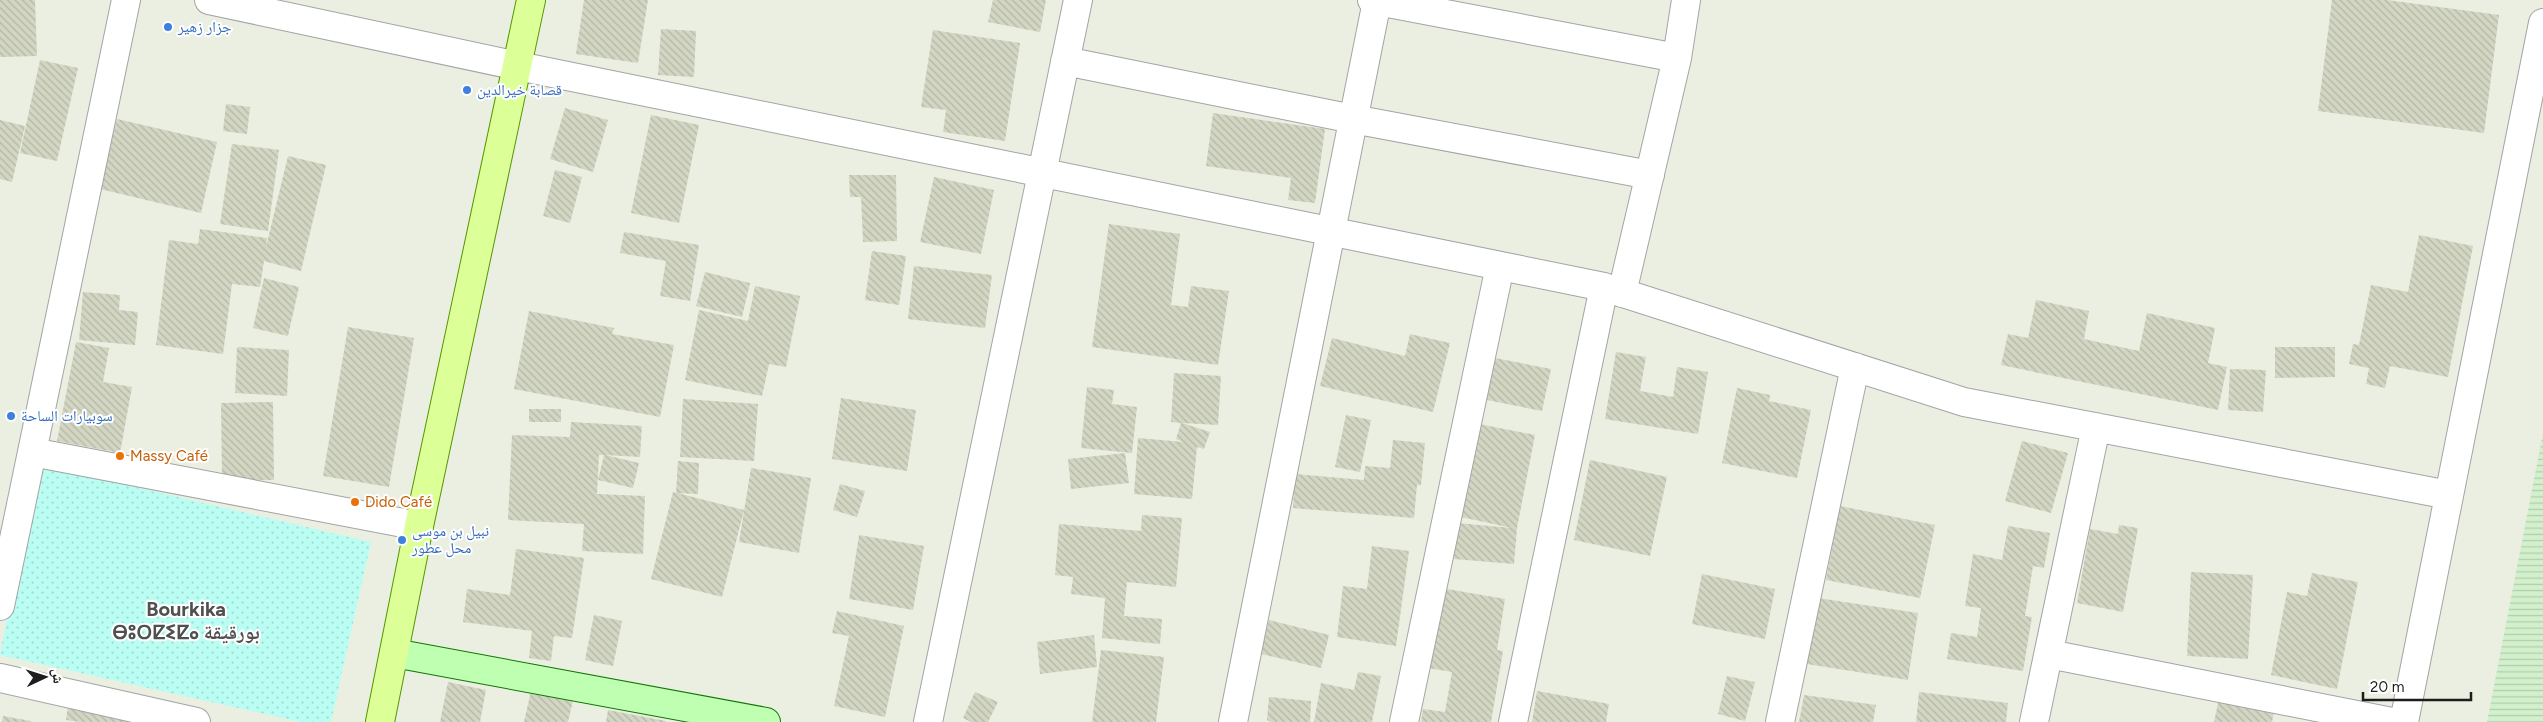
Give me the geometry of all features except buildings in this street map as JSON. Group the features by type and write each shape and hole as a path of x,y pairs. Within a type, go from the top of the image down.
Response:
{"main road":[{"path":"380,722 419,526 531,0"},
{"path":"394,653 766,722"}],"street":[{"path":"0,606 4,560 32,452 126,0"},
{"path":"209,0 518,66 1613,290 1964,402 2449,495"},
{"path":"928,722 1078,0"},
{"path":"1233,722 1375,0 1678,58"},
{"path":"1513,722 1613,290 1650,175 1678,58 1686,0"},
{"path":"2404,722 2543,23"},
{"path":"1066,60 1353,119 1650,175"},
{"path":"1404,722 1500,266"},
{"path":"1780,722 1855,367"},
{"path":"2034,722 2096,428"},
{"path":"32,452 419,526"},
{"path":"2049,654 2392,722"},
{"path":"0,678 196,722"}],"green space":[{"path":"2543,433 2543,722 2487,722"}],"shaded area":[{"path":"37,464 371,542 331,722 301,722 0,655"}],"place":[{"name":"جزار زهير","path":"168,27"},
{"name":"قصابة خيرالدين","path":"467,90"},
{"name":"سوبيارات الساحة","path":"11,416"},
{"name":"Massy Café","path":"120,456"},
{"name":"Dido Café","path":"355,502"},
{"name":"نبيل بن موسى محل عطور","path":"402,540"}],"district":[{"name":"Bourkika ⴱⵓⵔⵇⵉⵇⴰ بورقيقة","path":"186,620"}]}
